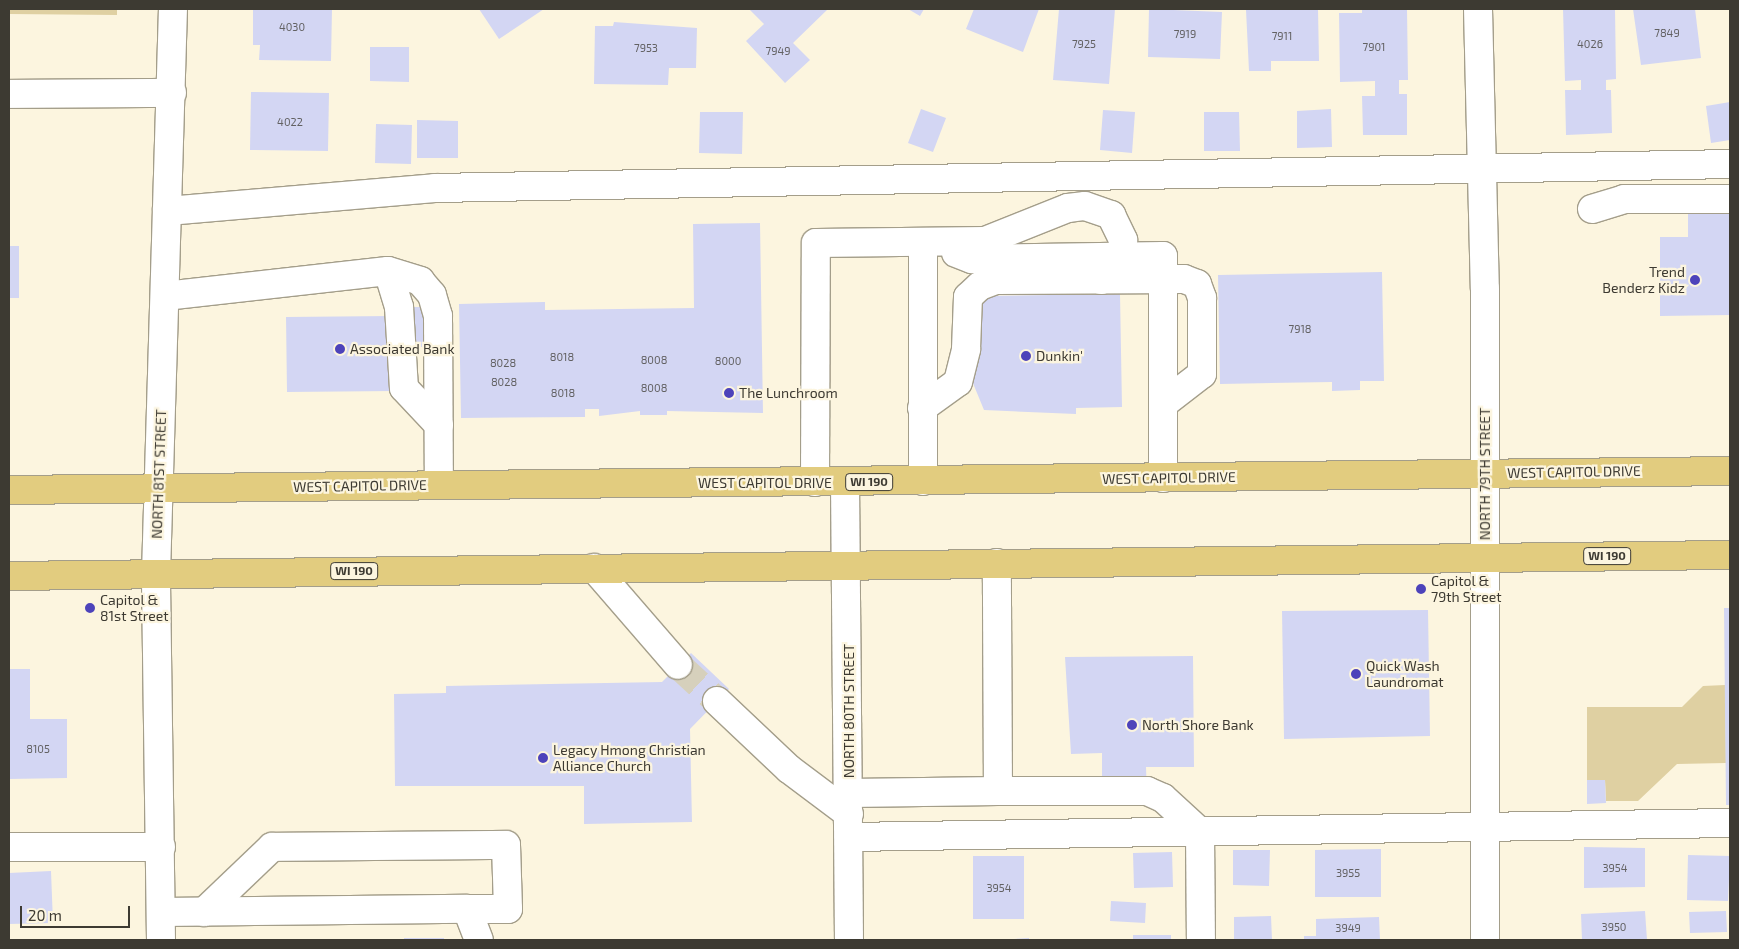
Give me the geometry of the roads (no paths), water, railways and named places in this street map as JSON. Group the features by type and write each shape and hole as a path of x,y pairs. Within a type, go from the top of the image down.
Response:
{"main road":[{"name":"WEST CAPITOL DRIVE","path":"9,490 1730,471"},
{"name":"WI 190","path":"9,576 1730,555"}],"street":[{"name":"NORTH 81ST STREET","path":"161,940 156,574 157,487 172,93 173,9"},
{"name":"NORTH 79TH STREET","path":"1478,9 1484,170 1486,473 1484,558 1485,940"},
{"path":"9,94 172,93"},
{"path":"167,211 435,188 1730,164"},
{"path":"1592,209 1624,199 1730,199"},
{"path":"815,482 816,243 985,241 1068,208 1085,206 1100,208 1120,227 1122,257 1101,280"},
{"path":"923,243 972,259 1163,256 1163,478"},
{"path":"923,243 923,481"},
{"path":"388,271 399,307 404,388 439,424"},
{"path":"165,296 388,271 420,281 432,295 438,316 439,485"},
{"path":"922,408 958,382 966,349 968,297 980,286 996,280 1163,279 1197,284 1202,298 1202,374 1163,404"},
{"name":"NORTH 80TH STREET","path":"845,482 848,565 849,940"},
{"path":"997,563 998,791"},
{"path":"594,568 678,665"},
{"path":"716,701 789,769 849,815 1200,832 1730,822"},
{"path":"849,815 998,791 1147,791 1163,798 1200,832 1200,940"},
{"path":"161,912 204,912 508,909 506,846 272,847 204,912"},
{"path":"9,848 161,847"},
{"path":"467,909 479,940"}],"tunnel":[{"path":"678,665 717,701"}],"place":[{"name":"Trend Benderz Kidz","path":"1695,280"},
{"name":"Associated Bank","path":"340,349"},
{"name":"Dunkin'","path":"1026,356"},
{"name":"The Lunchroom","path":"729,393"},
{"name":"Capitol & 79th Street","path":"1421,589"},
{"name":"Capitol & 81st Street","path":"90,608"},
{"name":"Quick Wash Laundromat","path":"1356,674"},
{"name":"North Shore Bank","path":"1132,725"},
{"name":"Legacy Hmong Christian Alliance Church","path":"543,758"}]}
